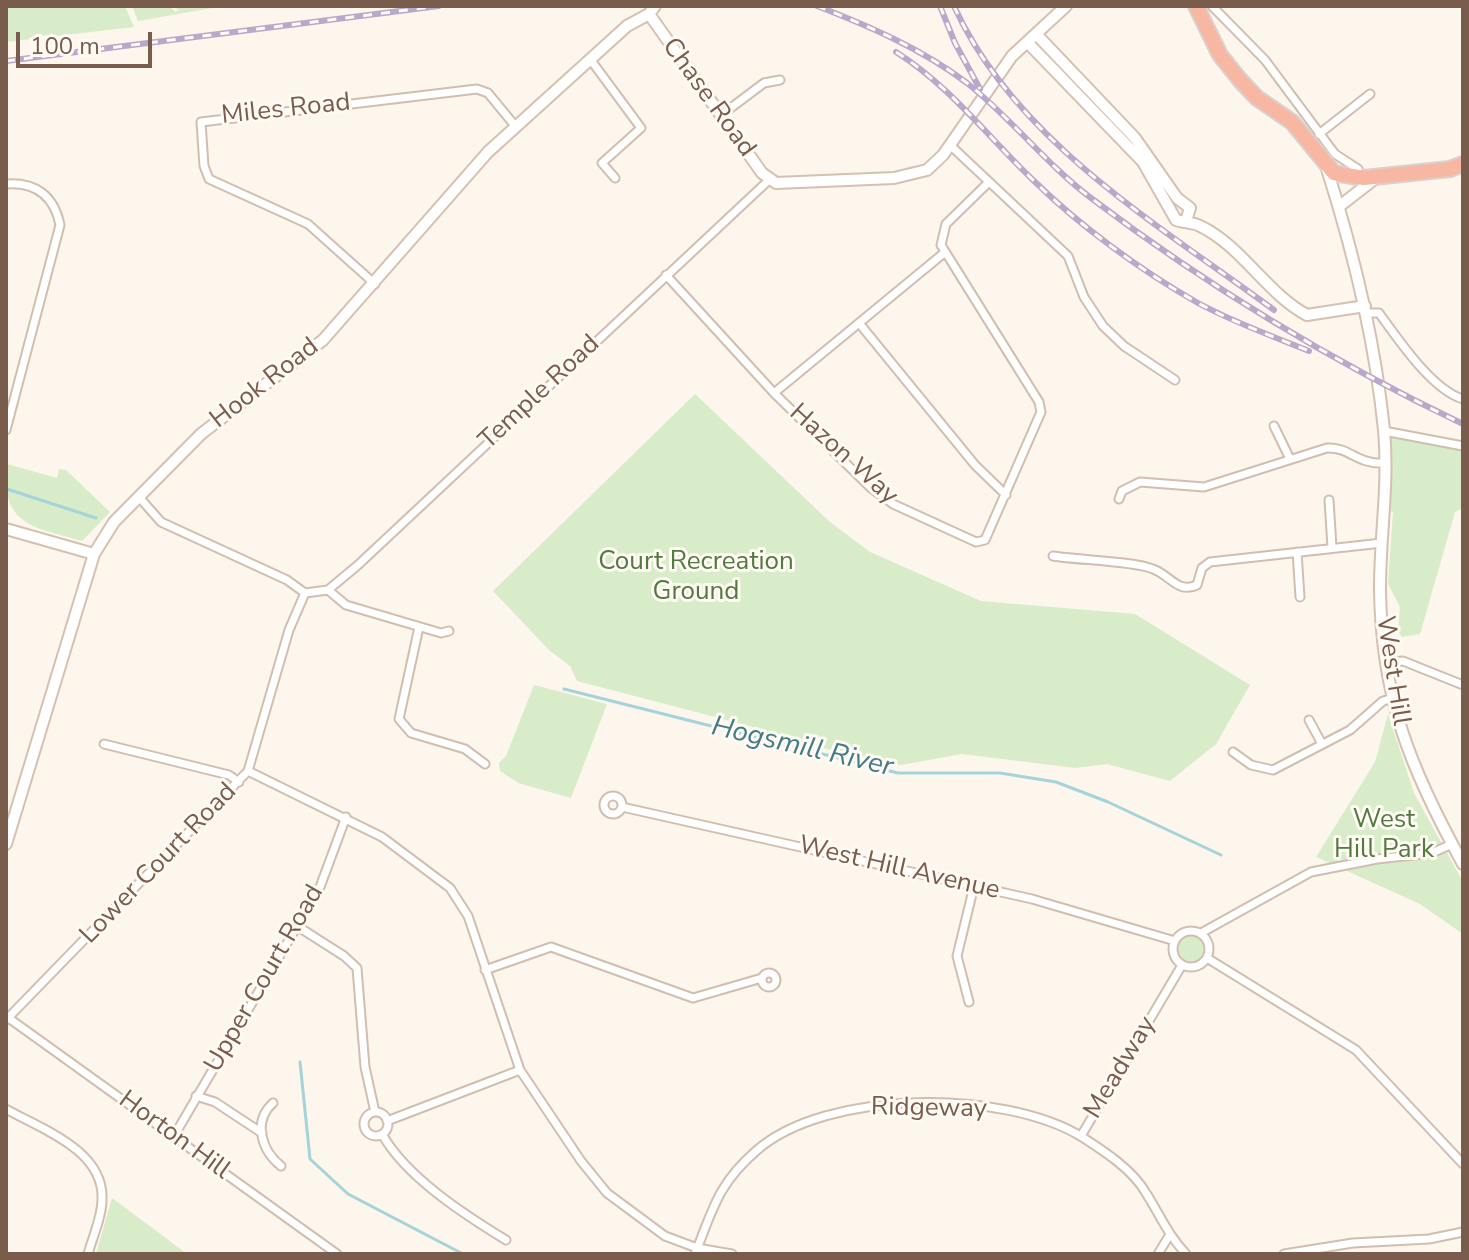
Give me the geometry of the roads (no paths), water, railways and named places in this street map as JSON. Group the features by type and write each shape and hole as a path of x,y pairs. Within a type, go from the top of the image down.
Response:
{"highway":[{"path":"1196,6 1226,63 1257,98 1292,122 1327,169 1377,177 1450,169 1463,164"}],"main road":[{"path":"769,180 919,174 933,165 950,145 1003,67 1066,6"},
{"name":"Hook Road","path":"6,844 94,554 107,531 235,404 323,340 375,284 465,174 627,26 652,10"},
{"name":"Chase Road","path":"652,10 720,116 769,180"},
{"path":"1033,39 1151,156 1177,198 1190,208 1186,221 1213,234 1282,298 1307,315 1367,310"},
{"name":"West Hill","path":"1327,169 1340,202 1367,310 1384,431 1386,463 1380,590 1393,698 1406,751 1463,864"},
{"path":"1340,202 1354,174"},
{"path":"1340,202 1377,177"},
{"path":"6,529 94,554"}],"street":[{"path":"1212,6 1265,60 1319,134 1354,174"},
{"path":"590,59 641,128 602,163 615,178"},
{"path":"720,116 764,83 780,80"},
{"name":"Miles Road","path":"375,284 308,224 209,179 204,166 201,122 477,89 488,93 516,127"},
{"path":"1319,134 1370,94"},
{"path":"950,145 1068,256 1084,297 1103,326 1124,346 1175,380"},
{"name":"Temple Road","path":"328,590 769,180"},
{"path":"774,393 944,253 941,237 946,224 989,182"},
{"path":"6,184 23,183 46,194 60,225 6,430"},
{"name":"Hazon Way","path":"666,275 774,393 884,499 976,542 990,535 1038,419 1039,402 944,253"},
{"path":"1367,310 1379,313 1407,350 1441,386 1463,399"},
{"path":"859,323 975,465 1006,495"},
{"path":"1274,426 1290,459"},
{"path":"1384,431 1463,446"},
{"path":"1119,499 1122,491 1134,483 1204,487 1290,459 1338,448 1360,463 1386,463"},
{"path":"139,497 161,522 287,580 305,593 328,590 346,605 441,633 449,631"},
{"path":"1329,500 1332,547"},
{"path":"1053,556 1153,568 1179,587 1189,589 1197,585 1202,568 1210,562 1382,543"},
{"path":"1297,552 1300,597"},
{"name":"Lower Court Road","path":"8,1020 248,771 289,630 305,593"},
{"path":"419,627 399,719 411,733 465,749 485,764"},
{"path":"1387,663 1403,661 1461,683"},
{"path":"1233,752 1265,770 1282,766 1368,718 1383,701 1393,698"},
{"path":"1309,720 1322,744"},
{"path":"104,744 229,775 239,782"},
{"path":"248,771 382,837 450,888 468,916 520,1070 581,1161 607,1193 665,1236 696,1251 732,1254"},
{"name":"West Hill Avenue","path":"622,807 1045,902 1175,941"},
{"name":"Upper Court Road","path":"174,1136 320,887 346,817"},
{"path":"1207,958 1193,967 1182,965 1175,957 1175,941 1183,933 1201,933 1311,872 1377,859 1432,853 1452,844"},
{"path":"969,1002 957,956 974,886"},
{"path":"297,926 357,968 365,1067 375,1112 387,1121 388,1129 376,1136 363,1128 364,1121 375,1112"},
{"path":"1201,933 1208,942 1207,958"},
{"path":"485,970 551,947 693,998 762,978"},
{"path":"1207,958 1356,1050 1463,1164"},
{"name":"Meadway","path":"1182,965 1081,1136 1138,1182 1169,1236 1186,1254"},
{"name":"Horton Hill","path":"8,1020 337,1254"},
{"path":"387,1121 520,1070"},
{"path":"196,1096 215,1102 262,1133"},
{"path":"273,1103 264,1113 262,1133 265,1150 281,1166"},
{"name":"Ridgeway","path":"696,1251 717,1193 734,1172 779,1132 807,1119 872,1105 950,1104 1016,1114 1081,1136"},
{"path":"6,1109 77,1150 95,1169 102,1203 88,1254"},
{"path":"382,1134 393,1150 440,1194 506,1240"},
{"path":"1284,1254 1353,1243 1417,1240 1463,1232"},
{"path":"1158,1254 1169,1236"}],"waterway":[{"name":"Hogsmill River","path":"7,489 96,518"},
{"name":"Hogsmill River","path":"564,689 898,773 1000,773 1056,782 1108,802 1221,855"},
{"path":"300,1062 310,1159 348,1194 463,1254"}],"railway":[{"path":"6,61 439,6"},
{"path":"817,6 895,39 932,59 967,83 1091,198 1179,261 1318,348 1463,424"},
{"path":"940,6 955,43 980,89"},
{"path":"954,6 981,54 1014,98 1052,139 1138,212 1274,310"},
{"path":"896,52 934,80 1051,197 1111,246 1198,303 1309,351"}],"park label":[{"name":"Court Recreation Ground","path":"696,578"},
{"name":"West Hill Park","path":"1384,836"}]}
